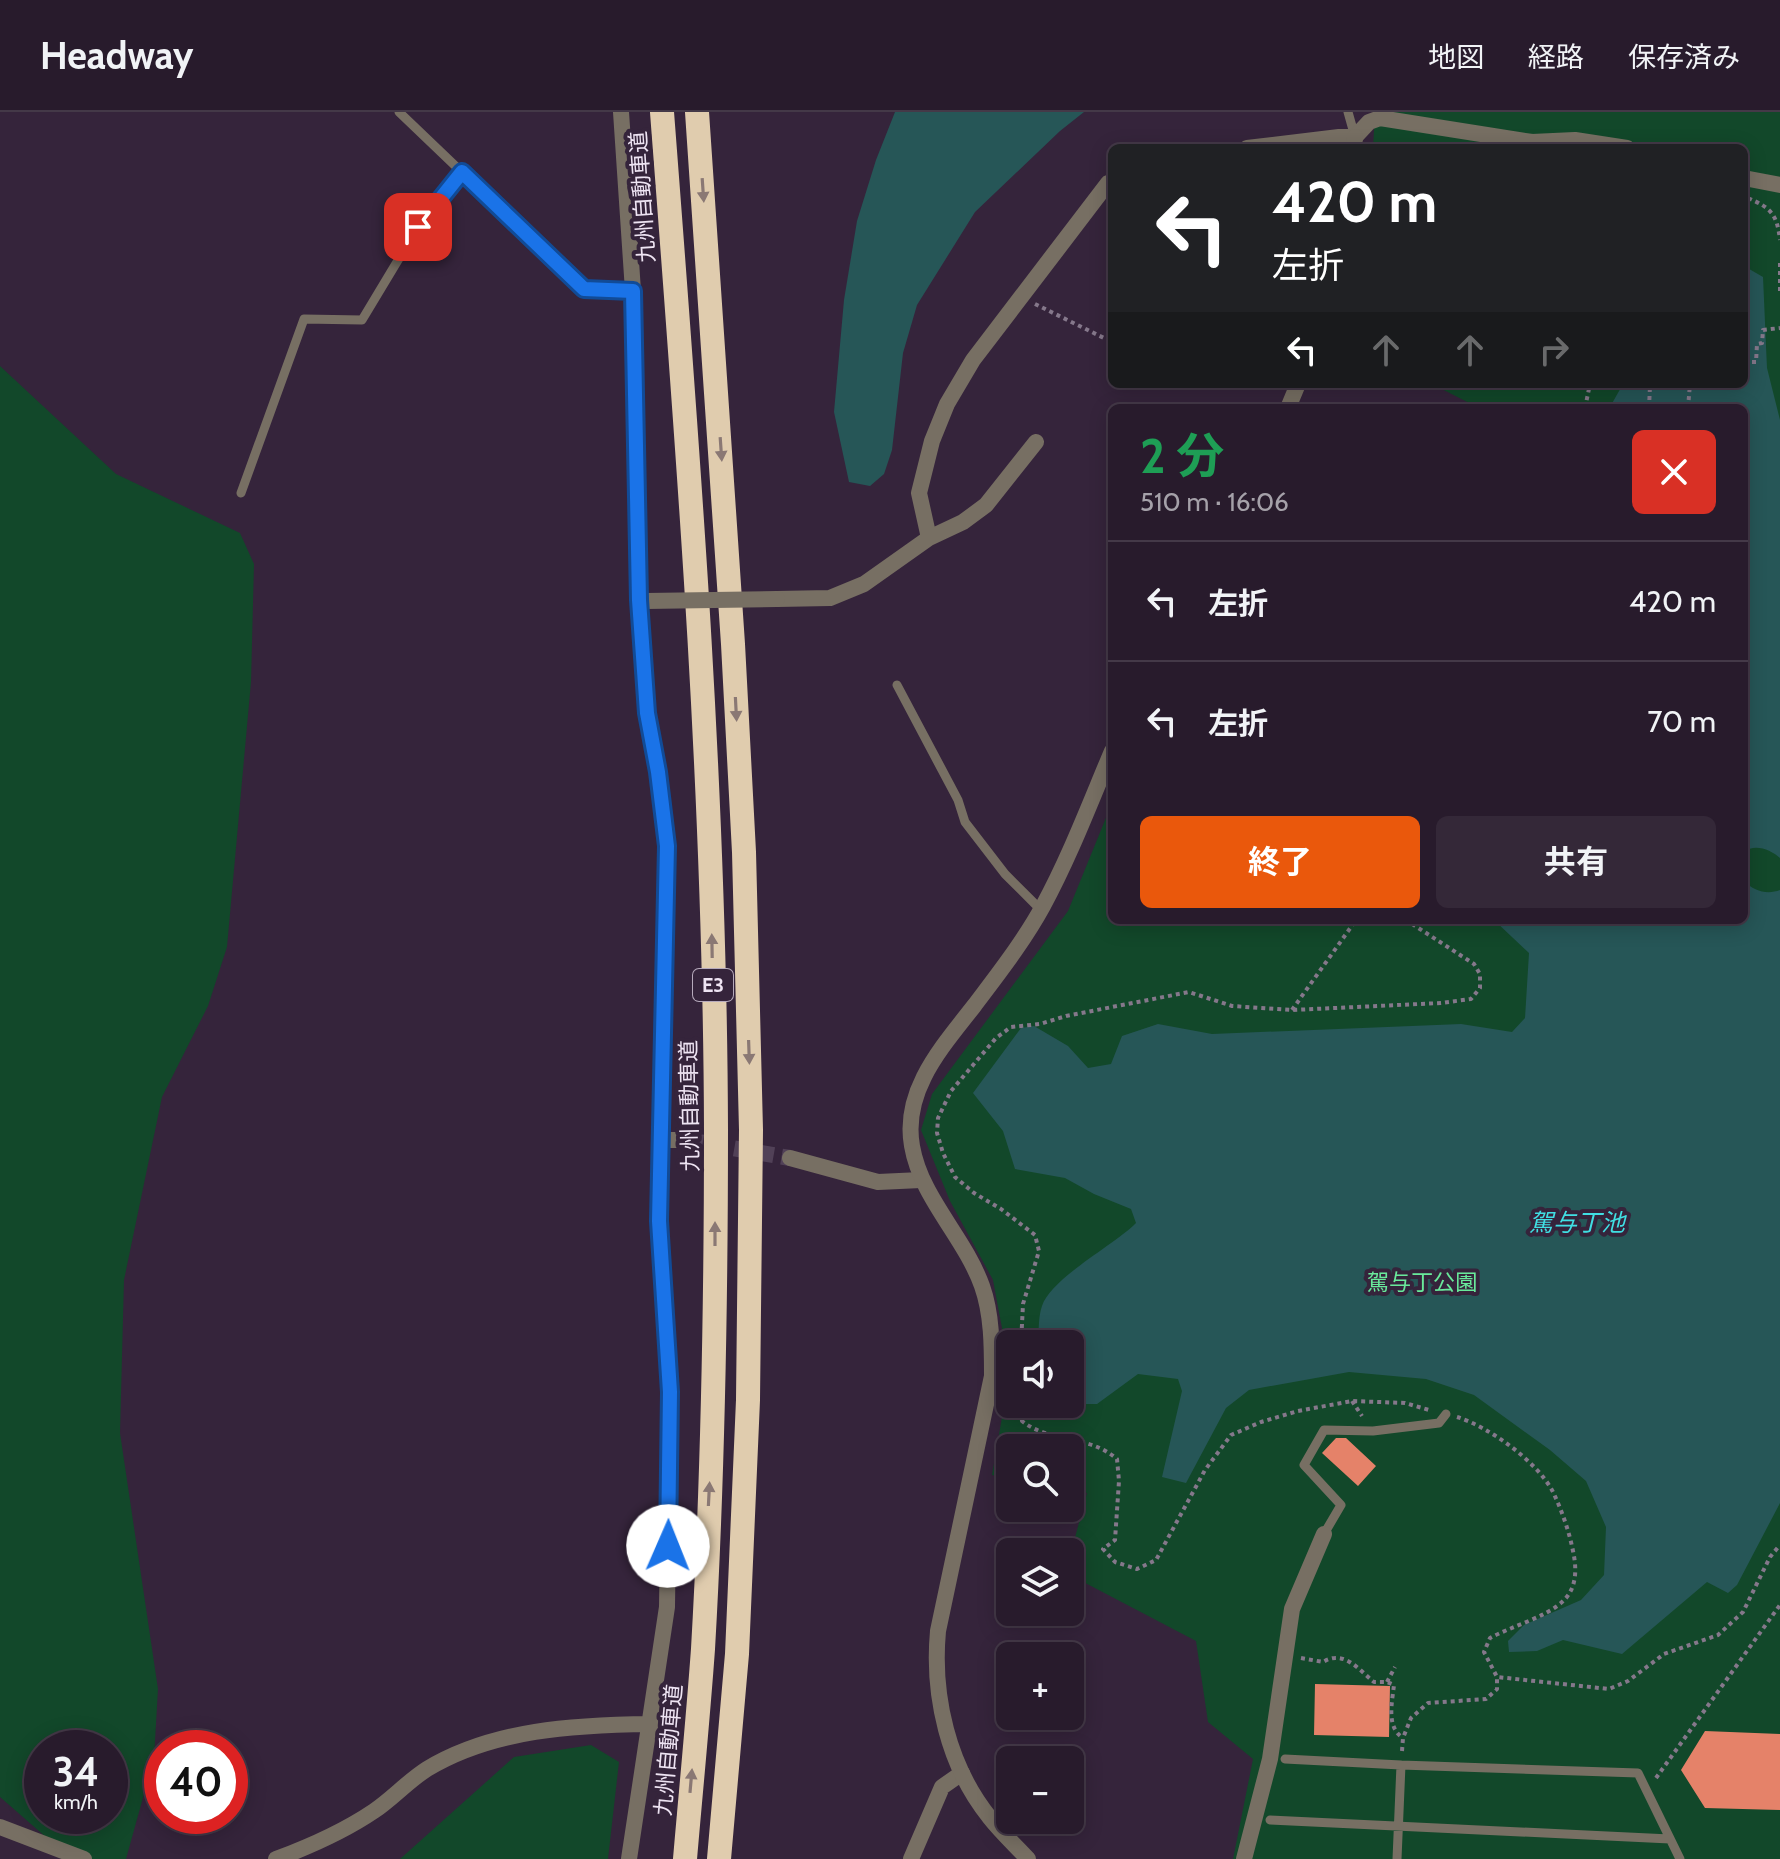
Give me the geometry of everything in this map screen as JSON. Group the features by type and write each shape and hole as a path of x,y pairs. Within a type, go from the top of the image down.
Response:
{"highway":[{"name":"九州自動車道","path":"662,112 701,658 716,1127 714,1396 703,1650 685,1859"},
{"name":"E3","path":"697,112 744,852 751,1130 748,1400 737,1654 719,1859"}],"street":[{"path":"621,112 633,291 647,713 667,846 659,1221 670,1407 667,1607 629,1859"},
{"path":"1280,144 1339,137 1355,143 1369,122 1380,118 1532,142 1575,140 1601,144"},
{"path":"1748,179 1780,185"},
{"path":"929,538 919,493 932,441 947,404 973,360 1108,183"},
{"path":"642,600 830,598 864,584 929,538 963,522 986,505 1036,442"},
{"path":"1028,1859 989,1817 962,1773 941,1714 935,1661 943,1598 992,1376 992,1340 982,1287 961,1244 921,1180 911,1144 912,1117 917,1090 930,1063 1041,910 1062,870 1108,761"},
{"path":"660,1140 687,1140"},
{"path":"790,1158 878,1182 921,1180"},
{"path":"1244,1859 1270,1759 1292,1609 1324,1534"},
{"path":"276,1859 330,1838 375,1810 426,1770 476,1746 580,1725 651,1724"},
{"path":"911,1859 942,1787 962,1773"},
{"path":"0,1827 84,1859"}],"lane":[{"path":"399,112 584,289 633,291"},
{"path":"1348,112 1355,143"},
{"path":"241,493 304,319 362,320 418,227 462,172"},
{"path":"897,685 958,800 965,822 1005,874 1041,910"},
{"path":"1324,1534 1341,1505 1304,1465 1324,1430 1373,1431 1439,1423 1446,1414"},
{"path":"1285,1759 1638,1773 1680,1859"},
{"path":"1397,1859 1401,1765"},
{"path":"1270,1820 1670,1839"}],"path":[{"path":"1748,199 1768,207 1778,225 1780,240"},
{"path":"1780,263 1780,292"},
{"path":"1022,297 1108,340"},
{"path":"1748,362 1756,362 1757,344 1762,343 1763,330 1780,328"},
{"path":"1292,1010 1353,924"},
{"path":"1022,1330 1023,1304 1039,1251 1035,1235 955,1177 937,1133 938,1118 951,1091 996,1038 1011,1027 1040,1024 1189,992 1232,1006 1292,1010 1471,999 1480,988 1480,974 1474,964 1412,924"},
{"path":"1022,1418 1034,1430 1080,1439 1104,1448 1117,1459 1119,1481 1115,1540 1103,1549 1115,1562 1137,1569 1156,1560 1205,1470 1231,1435 1298,1411 1352,1401 1405,1403 1467,1420 1495,1435 1531,1466 1552,1490 1569,1533 1576,1563 1575,1584 1562,1602 1490,1638 1484,1652 1497,1677 1497,1689 1486,1699 1428,1703 1411,1718 1403,1738 1391,1726 1394,1685 1374,1682 1346,1659 1328,1658 1323,1662 1285,1653"},
{"path":"1497,1677 1609,1689 1628,1681 1664,1654 1718,1635 1743,1612 1770,1557 1780,1545"},
{"path":"1647,1791 1780,1605"},
{"path":"1387,1682 1395,1667"}],"green space":[{"name":"駕与丁公園","path":"1375,112 1780,112 1780,1859 1233,1859 1253,1759 1208,1722 1196,1641 1084,1582 1084,1538 1075,1538 1079,1522 1084,1522 1087,1493 1084,1492 1084,1434 999,1434 1002,1418 1084,1418 1084,1330 1002,1330 993,1280 950,1201 921,1130 932,1094 1068,911 1108,813 1108,924 1748,924 1748,404 1471,404 1440,388 1748,388 1748,144 1373,144"},
{"path":"0,366 116,474 240,533 254,564 251,682 227,947 208,1006 162,1097 124,1280 120,1433 158,1689 156,1730 144,1730 144,1794 126,1859 71,1859 42,1834 128,1834 128,1730 24,1730 24,1818 0,1797"},
{"name":"駕与丁公園","path":"996,1452 996,1476 992,1475"},
{"path":"591,1745 619,1762 608,1859 400,1859 514,1757"}],"water":[{"path":"895,112 1084,112 975,212 917,305 903,353 892,450 884,474 870,486 849,482 834,412 844,300 857,221"},
{"path":"1748,268 1763,277 1767,368 1780,420 1780,858 1763,849 1748,849 1748,404 1612,404 1621,388 1748,388"},
{"name":"駕与丁池","path":"1748,884 1761,891 1780,890 1780,1503 1737,1585 1728,1593 1707,1582 1622,1654 1563,1640 1537,1651 1509,1652 1508,1641 1524,1625 1581,1600 1604,1575 1606,1527 1586,1481 1550,1450 1474,1395 1426,1379 1349,1372 1249,1390 1226,1408 1186,1483 1162,1477 1182,1391 1178,1379 1138,1374 1097,1404 1084,1404 1084,1330 1039,1330 1042,1306 1057,1284 1136,1223 1131,1209 1065,1178 1015,1169 1003,1131 973,1093 1021,1028 1034,1026 1068,1046 1088,1068 1111,1064 1122,1036 1158,1024 1212,1034 1461,1024 1512,1032 1525,1018 1529,953 1498,924 1748,924"}],"building":[{"path":"1336,1438 1346,1438 1376,1466 1358,1486 1322,1453"},
{"path":"1315,1684 1390,1686 1389,1737 1314,1735"},
{"path":"1705,1731 1780,1734 1780,1810 1705,1808 1681,1770"}],"tunnel":[{"path":"687,1140 790,1158"}],"route":[{"path":"418,227 462,172 584,289 633,291 639,600 647,713 667,846 659,1221 670,1392 668,1546"}]}
